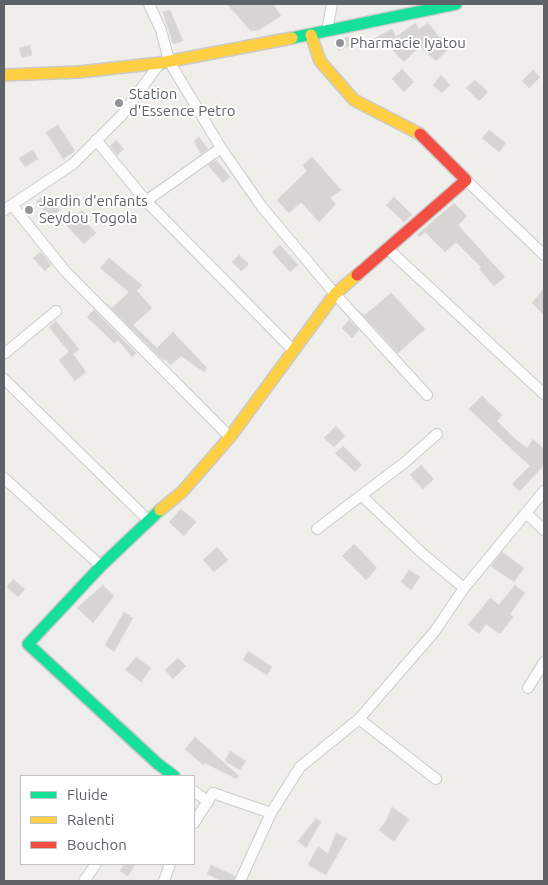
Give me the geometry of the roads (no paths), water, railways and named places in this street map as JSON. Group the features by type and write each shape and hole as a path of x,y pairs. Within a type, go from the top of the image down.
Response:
{"street":[{"path":"149,4 161,30 164,62 262,207 335,294 427,395"},
{"path":"328,31 332,4"},
{"path":"4,75 79,72 164,62 243,49 456,4"},
{"path":"311,34 320,60 354,100 417,131 544,255"},
{"path":"164,62 121,116 72,164 8,208 65,271 230,437"},
{"path":"96,140 146,201 293,350"},
{"path":"146,201 222,148"},
{"path":"173,775 158,764 28,644 101,566 148,520 182,492 230,437 335,294 466,180"},
{"path":"388,249 544,394"},
{"path":"4,354 56,311"},
{"path":"4,379 148,520"},
{"path":"318,529 362,496 437,434"},
{"path":"4,478 101,566"},
{"path":"240,881 271,813 300,767 359,719 434,631 464,588 544,491"},
{"path":"362,496 464,588"},
{"path":"526,513 544,530"},
{"path":"528,688 544,662"},
{"path":"359,719 436,779"},
{"path":"195,792 208,802"},
{"path":"195,822 213,792 271,813"},
{"path":"84,881 95,865"},
{"path":"164,881 170,865"}],"place":[{"name":"Pharmacie Iyatou","path":"340,43"},
{"name":"Station d'Essence Petro","path":"119,103"},
{"name":"Jardin d'enfants Seydou Togola","path":"29,210"}]}
